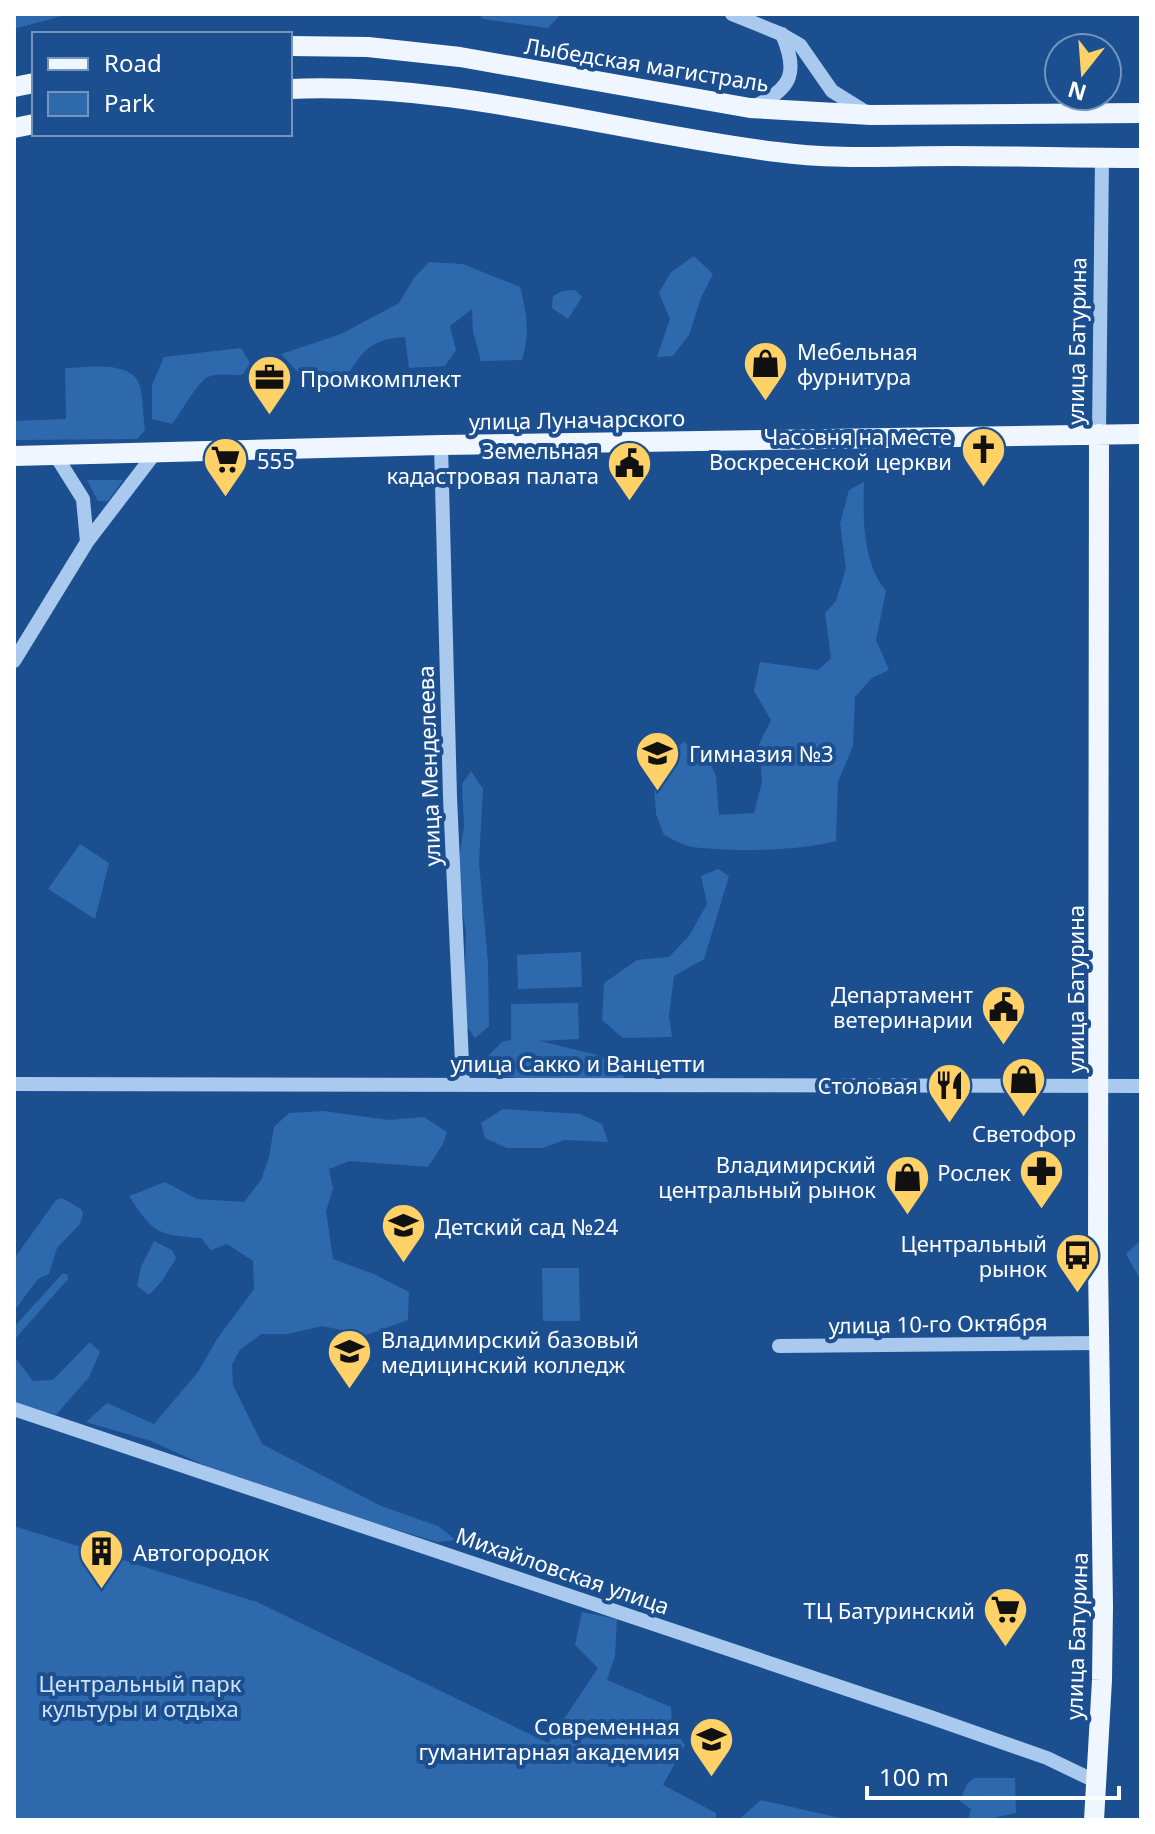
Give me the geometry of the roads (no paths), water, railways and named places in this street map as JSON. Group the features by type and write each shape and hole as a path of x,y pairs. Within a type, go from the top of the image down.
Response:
{"main road":[{"name":"Лыбедская магистраль","path":"292,46 368,47 460,57 750,108 871,115 1141,113"},
{"path":"292,89 444,95 699,142 781,153 871,157 1141,158"},
{"name":"улица Батурина","path":"1094,1820 1103,1606 1098,1343 1099,434"},
{"name":"улица Луначарского","path":"14,456 441,445 1141,434"}],"street":[{"path":"732,14 800,45 832,91 871,115"},
{"path":"750,108 781,91 790,75 791,57 781,34"},
{"name":"улица Батурина","path":"1099,434 1102,158"},
{"name":"улица Менделеева","path":"441,445 450,797 463,1085"},
{"path":"14,661 87,542 155,453"},
{"path":"56,456 83,499 87,542"},
{"name":"улица Сакко и Ванцетти","path":"14,1084 1141,1086"},
{"name":"улица 10-го Октября","path":"779,1346 1098,1343"},
{"name":"Михайловская улица","path":"14,1409 930,1717 1047,1758 1095,1781"}],"place":[{"name":"Мебельная фурнитура","path":"766,403"},
{"name":"Промкомплект","path":"269,417"},
{"name":"Часовня на месте Воскресенской церкви","path":"983,488"},
{"name":"555","path":"226,499"},
{"name":"Земельная кадастровая палата","path":"630,502"},
{"name":"Гимназия №3","path":"658,792"},
{"name":"Департамент ветеринарии","path":"1004,1046"},
{"name":"Светофор","path":"1024,1119"},
{"name":"Столовая","path":"949,1124"},
{"name":"Рослек","path":"1042,1211"},
{"name":"Владимирский центральный рынок","path":"907,1216"},
{"name":"Детский сад №24","path":"404,1265"},
{"name":"Центральный рынок","path":"1078,1295"},
{"name":"Владимирский базовый медицинский колледж","path":"350,1391"},
{"name":"Автогородок","path":"102,1591"},
{"name":"ТЦ Батуринский","path":"1006,1649"},
{"name":"Современная гуманитарная академия","path":"711,1778"}],"park label":[{"name":"Центральный парк культуры и отдыха","path":"140,1696"}]}
